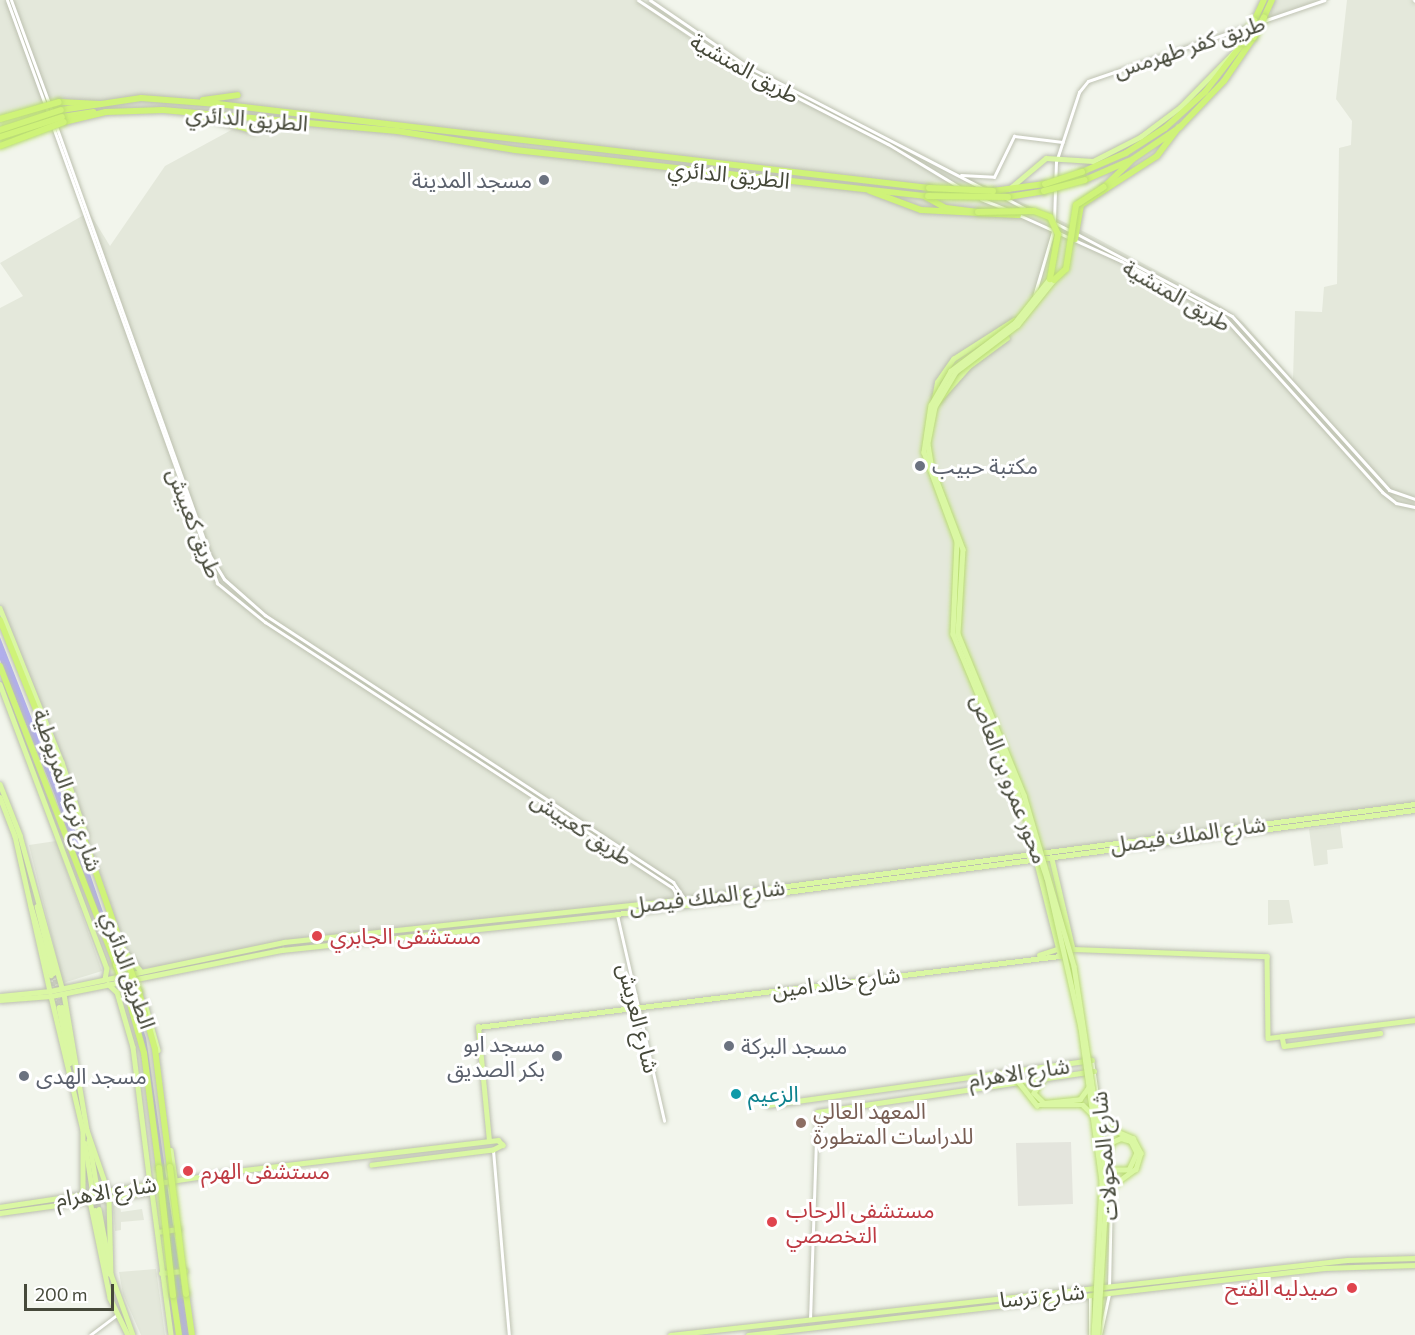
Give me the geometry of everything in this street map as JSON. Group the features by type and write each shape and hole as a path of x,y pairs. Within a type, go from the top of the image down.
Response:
{"highway":[{"name":"الطريق الدائري","path":"0,130 62,116 106,112 190,112 380,129 515,150 719,172 744,171 929,188 993,190 1044,187 1150,140 1196,102 1241,46 1264,0"},
{"name":"الطريق الدائري","path":"856,183 864,188 925,196 1008,197 1044,187 1085,180 1133,159 1180,127 1224,81 1254,37 1272,0"},
{"path":"196,102 238,95"},
{"name":"الطريق الدائري","path":"0,137 100,104 141,98 398,123 517,142 719,164 744,171"},
{"name":"الطريق الدائري","path":"0,119 59,102 82,100 100,104"},
{"path":"190,112 214,123 255,131"},
{"name":"الطريق الدائري","path":"0,146 62,116"},
{"path":"1075,236 1081,205 1157,156 1180,127"},
{"path":"1052,280 1066,269 1076,205 1104,187 1133,159"},
{"path":"864,188 921,210 1018,215"},
{"path":"925,196 946,208 978,212 1034,211 1050,217 1058,234 1052,280"},
{"name":"الطريق الدائري","path":"0,620 68,789 149,1026 193,1335"},
{"name":"الطريق الدائري","path":"0,666 140,1033 180,1335"}],"main road":[{"path":"1009,189 1034,165 1057,157 1093,161 1140,137 1198,90 1241,46"},
{"name":"محور عمرو بن العاص","path":"1052,280 1018,325 960,367 936,400 924,452 957,541 953,633 1011,773 1047,878 1065,946 1099,1123 1103,1216 1096,1335"},
{"path":"936,400 949,364 991,332 1014,320"},
{"path":"936,400 969,366 1007,338"},
{"name":"محور عمرو بن العاص","path":"936,400 929,450 963,544 958,634 1018,780 1054,890 1074,966 1105,1160 1107,1248 1096,1335"},
{"name":"شارع ترعه المريوطية","path":"0,608 63,762 122,941 137,973 159,1053 174,1180"},
{"name":"شارع ترعه المريوطية","path":"0,684 107,968 106,981 117,992 134,1049 150,1184"},
{"path":"0,784 20,835 52,996 78,1089"},
{"path":"0,797 15,836 52,974"},
{"name":"شارع الملك فيصل","path":"0,1000 64,994 137,973 302,940 617,914 993,864 1415,804"},
{"name":"شارع الملك فيصل","path":"999,863 1052,859 1415,810"},
{"path":"1298,820 1299,826"},
{"path":"1052,859 1073,948 1267,956 1268,1038 1415,1020"},
{"path":"1036,861 1043,881"},
{"name":"شارع الملك فيصل","path":"137,973 454,927 993,864"},
{"path":"1043,881 1046,874 1055,876"},
{"name":"شارع خالد امين","path":"489,1141 478,1027 1061,952 1043,881"},
{"path":"33,902 64,994 94,1188"},
{"path":"302,940 303,948"},
{"path":"52,996 64,994"},
{"name":"شارع الملك فيصل","path":"0,996 52,996"},
{"path":"60,1007 78,1089"},
{"path":"1282,1036 1284,1046 1380,1033"},
{"name":"شارع الاهرام","path":"768,1105 865,1094 1092,1060"},
{"name":"شارع الاهرام","path":"817,1112 877,1100 1094,1071"},
{"path":"1044,1077 1034,1093 1044,1103 1082,1098 1091,1082"},
{"path":"1017,1081 1037,1105 1083,1105 1099,1123 1133,1138 1141,1152 1136,1170 1110,1188"},
{"path":"876,1092 877,1100"},
{"path":"865,1094 866,1102"},
{"path":"85,1131 108,1191"},
{"path":"83,1195 85,1131"},
{"path":"1105,1160 1116,1139 1126,1139 1134,1146 1137,1158 1131,1168 1119,1174 1108,1170"},
{"name":"شارع الاهرام","path":"0,1207 174,1180 498,1140 502,1149 493,1150"},
{"path":"446,1147 447,1157"},
{"path":"372,1165 493,1150"},
{"name":"شارع الاهرام","path":"0,1213 152,1192 157,1232"},
{"path":"109,1199 109,1275"},
{"path":"90,1201 109,1275 130,1335"},
{"path":"97,1209 117,1316 130,1335"},
{"path":"171,1335 157,1232 180,1230 193,1335"},
{"path":"1365,1258 1366,1265"},
{"name":"شارع ترسا","path":"670,1335 1365,1258 1415,1258"},
{"path":"1389,1258 1390,1265"},
{"path":"161,1270 184,1263"},
{"name":"شارع ترسا","path":"748,1335 1366,1265 1415,1264"},
{"path":"161,1270 185,1271"},
{"path":"943,1305 941,1310 949,1313"},
{"path":"923,1308 931,1315"}],"street":[{"name":"طريق كعبيش","path":"9,0 220,587 265,622 675,889 682,900"},
{"name":"طريق المنشية","path":"638,0 730,62 951,183 1018,215 1075,236 1232,316 1389,490 1415,500"},
{"name":"طريق المنشية","path":"650,0 740,62 956,175 1054,223 1229,321 1382,492 1396,503 1415,507"},
{"name":"طريق كفر طهرمس","path":"1063,142 1079,92 1088,81 1324,0"},
{"path":"951,183 956,175 989,179 996,174 1012,136 1063,142 1057,157 1054,229 1038,290"},
{"path":"1014,320 1046,283 1050,292"},
{"path":"1229,321 1232,316"},
{"name":"طريق كعبيش","path":"171,451 209,554 226,581 265,615 646,863 677,885 682,900"},
{"path":"220,587 226,581"},
{"path":"643,868 646,863"},
{"name":"شارع العريش","path":"617,914 664,1121"},
{"name":"شارع المحولات","path":"1092,1060 1110,1188 1107,1280 1110,1287"},
{"name":"شارع المحولات","path":"1087,1072 1099,1152 1095,1280 1092,1289"},
{"path":"810,1320 817,1112"},
{"path":"493,1150 509,1335"},
{"path":"1095,1280 1107,1280"},
{"path":"1096,1335 1109,1294"},
{"path":"1090,1296 1096,1335"},
{"path":"1093,1304 1104,1304"},
{"path":"90,1335 117,1316"}],"shaded area":[{"path":"0,0 641,0 720,62 1083,231 1217,303 1243,322 1293,379 1295,311 1322,312 1324,287 1337,284 1339,148 1351,145 1352,121 1336,99 1347,0 1415,0 1415,805 129,970 0,620 0,308 23,296 0,263 89,212 110,246 165,166 246,122 201,110 59,114 0,136"},
{"path":"1273,0 1331,0 1270,18"},
{"path":"1340,825 1343,848 1327,850 1328,864 1314,866 1309,829"},
{"path":"56,841 102,971 63,983 29,845"},
{"path":"1268,900 1289,900 1293,923 1268,925"},
{"path":"1071,1142 1073,1204 1018,1206 1016,1143"},
{"path":"120,1205 121,1212 142,1209 144,1220 121,1222 121,1230 115,1231 113,1206"},
{"path":"156,1269 165,1335 141,1335 123,1294 119,1272"}],"water":[{"path":"0,637 73,824 146,1038 189,1335 179,1335 140,1038 55,796 0,660"}],"tunnel":[{"path":"54,973 62,1007"},
{"path":"51,975 59,1007"},
{"path":"93,1191 95,1210"},
{"path":"97,1191 99,1209"}],"place":[{"name":"مسجد المدينة","path":"544,180"},
{"name":"مكتبة حبيب","path":"920,466"},
{"name":"مستشفى الجابري","path":"317,936"},
{"name":"مسجد البركة","path":"729,1046"},
{"name":"مسجد ابو بكر الصديق","path":"557,1056"},
{"name":"مسجد الهدى","path":"24,1076"},
{"name":"الزعيم","path":"736,1094"},
{"name":"المعهد العالي للدراسات المتطورة","path":"801,1123"},
{"name":"مستشفى الهرم","path":"188,1171"},
{"name":"مستشفى الرحاب التخصصي","path":"772,1222"},
{"name":"صيدليه الفتح","path":"1352,1288"}]}
